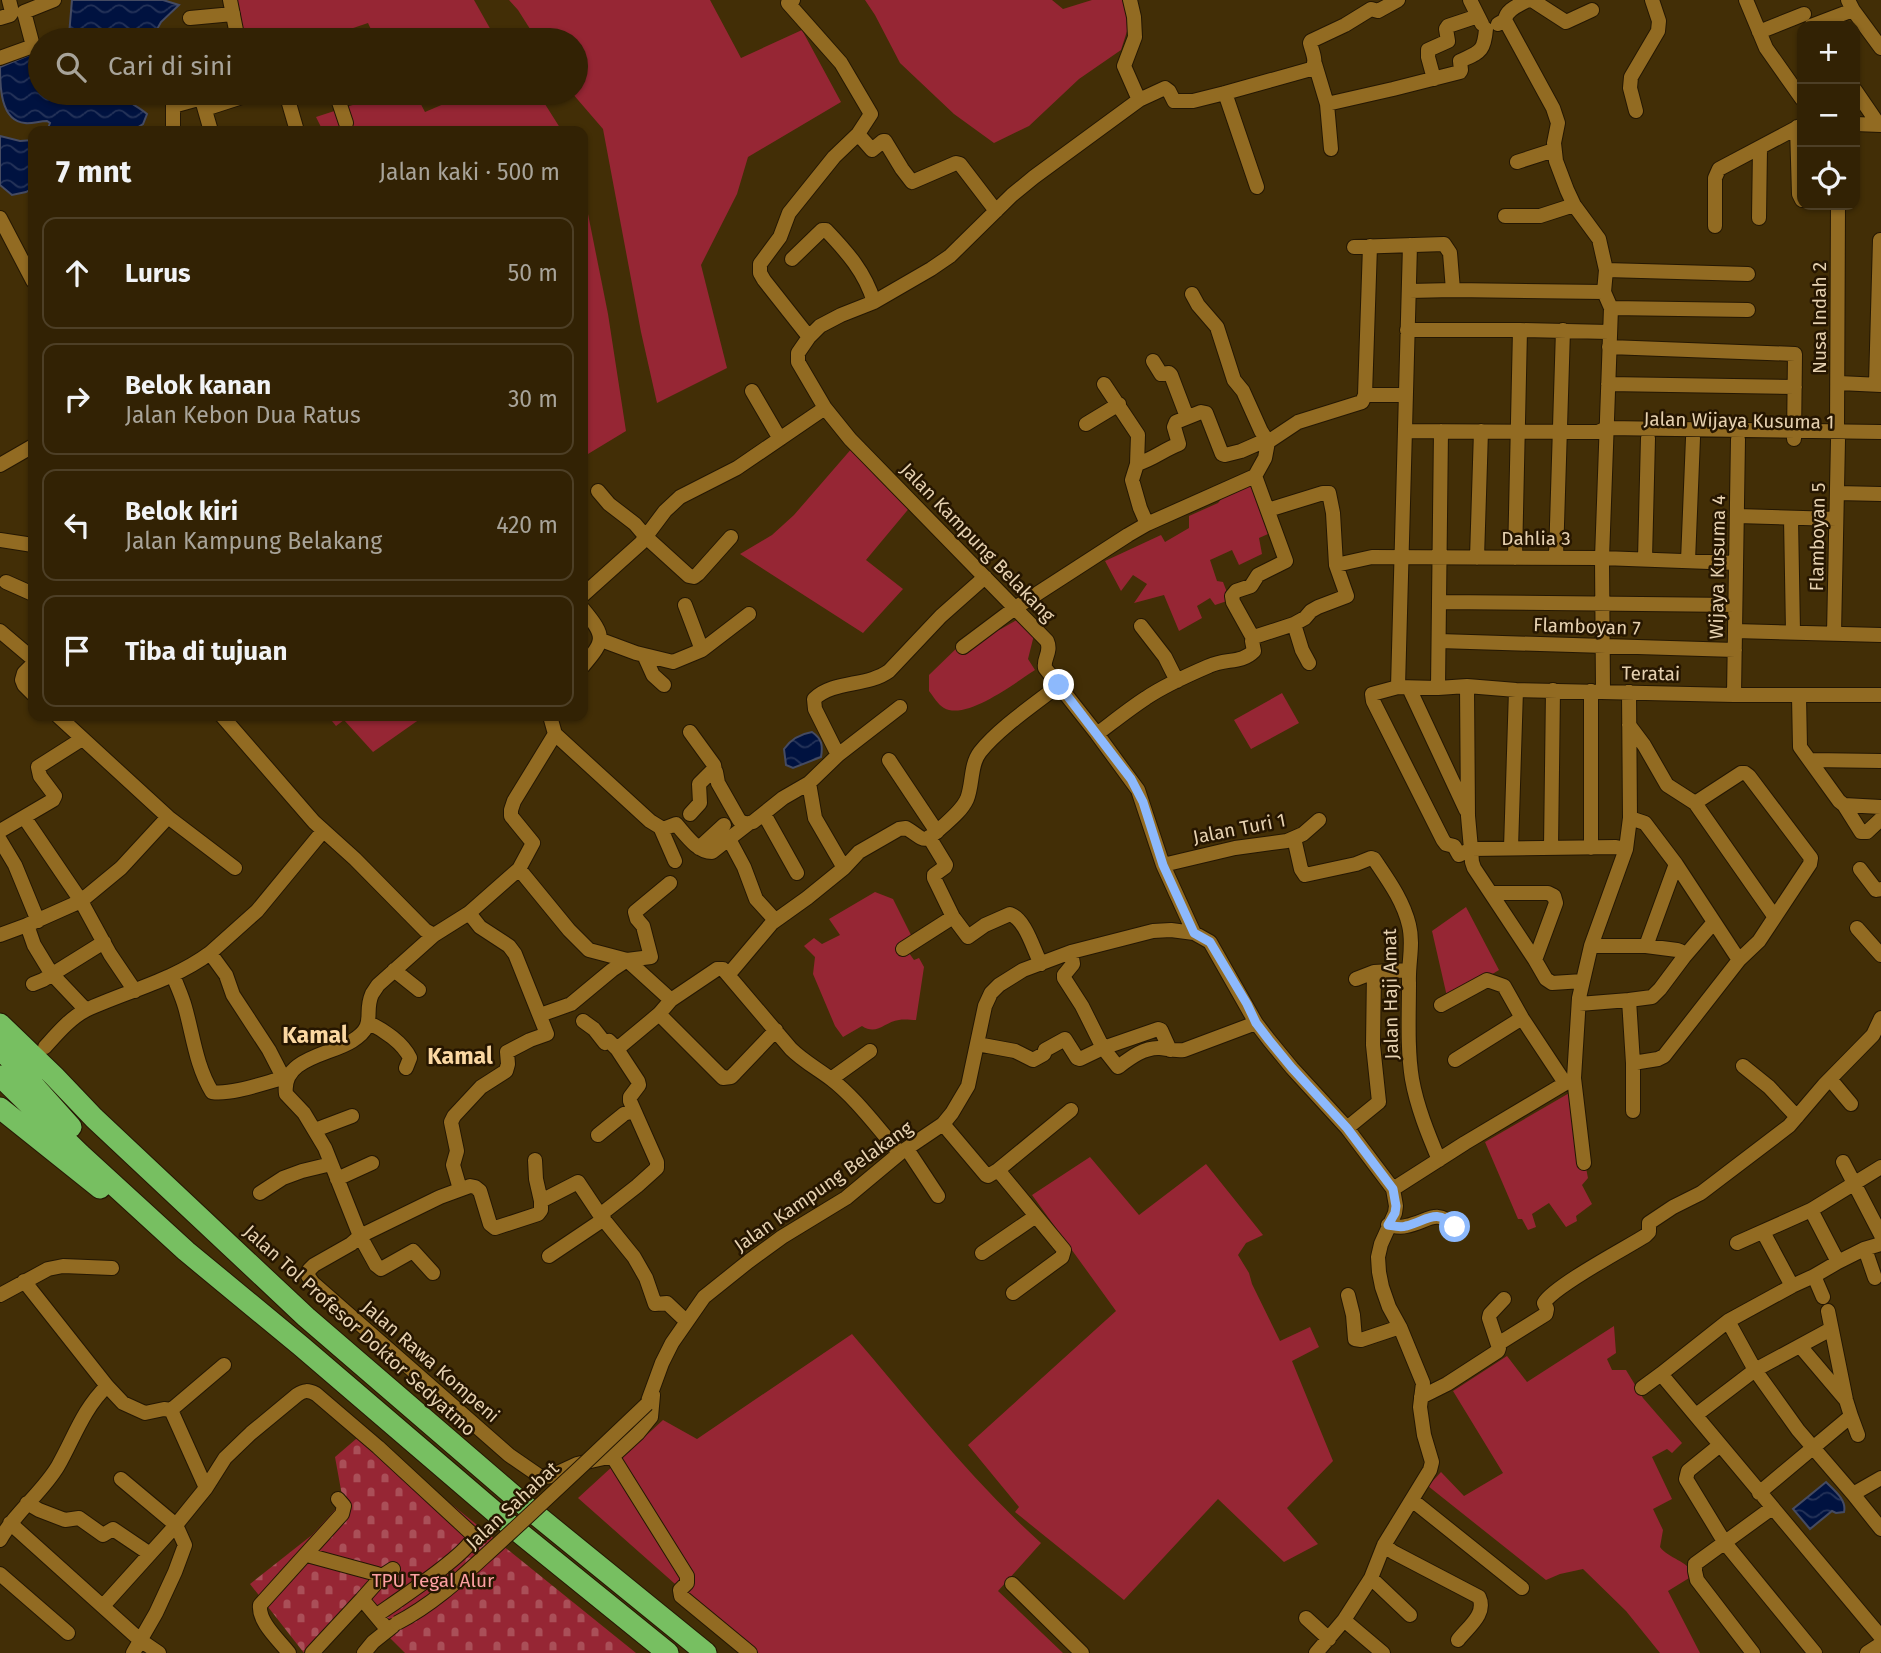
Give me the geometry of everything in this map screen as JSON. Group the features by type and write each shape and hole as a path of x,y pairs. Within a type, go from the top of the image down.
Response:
{"highway":[{"name":"Jalan Tol Profesor Doktor Sedyatmo","path":"0,1024 94,1118 306,1317 529,1509 706,1653"},
{"path":"0,1048 158,1225"},
{"path":"0,1076 186,1251 302,1346 519,1532 668,1653"},
{"path":"0,1108 80,1174 186,1251"}],"street":[{"path":"0,18 12,12 9,0"},
{"path":"28,28 24,12 54,0"},
{"path":"1130,0 1135,37 1124,66 1139,100"},
{"path":"1331,149 1327,104 1310,43 1371,9 1378,11 1398,0"},
{"path":"1327,104 1460,72 1460,61 1482,49 1486,29 1471,0"},
{"path":"1591,848 1597,691 1602,646 1604,433 1611,308 1604,292 1606,270 1599,239 1574,205 1562,178 1554,150 1558,128 1553,108 1505,17 1509,11 1530,0 1566,22 1592,10"},
{"path":"1636,111 1630,88 1631,77 1658,32 1659,21 1652,0"},
{"path":"1746,0 1769,53 1797,92"},
{"path":"788,1 841,64 871,112 858,134 834,157 789,213 780,237 760,264 760,273 764,280 809,337 820,326 874,302 950,256 996,211 1066,153 1139,100 1165,88 1176,102 1193,100 1254,87 1311,69 1315,64"},
{"path":"1759,32 1806,16 1851,5 1881,48"},
{"path":"190,18 232,7 236,28"},
{"path":"1434,79 1428,50 1448,41 1448,26 1478,16"},
{"path":"1486,29 1505,20"},
{"path":"0,58 28,48"},
{"path":"1225,93 1257,187"},
{"path":"1860,97 1880,125"},
{"path":"173,126 174,105"},
{"path":"203,105 210,126"},
{"path":"289,105 296,126"},
{"path":"340,105 346,123"},
{"path":"1860,124 1880,125"},
{"path":"1715,226 1715,178 1719,169 1797,127"},
{"path":"858,134 872,150 885,141 912,182 960,164 996,211"},
{"path":"1759,218 1760,148"},
{"path":"1517,162 1554,150"},
{"path":"1504,216 1540,216 1574,205"},
{"name":"Nusa Indah 2","path":"1838,210 1838,436"},
{"path":"0,218 28,271"},
{"path":"792,258 822,230 826,230 856,263 874,302"},
{"path":"1839,383 1879,384 1880,240"},
{"path":"1354,247 1444,244 1450,253 1453,290"},
{"path":"1410,245 1401,558 1409,688 1468,816"},
{"path":"1137,464 1179,444 1175,424 1201,412 1206,414 1222,454 1225,455 1267,441 1298,422 1363,402 1370,246"},
{"path":"1606,270 1748,274"},
{"path":"1409,291 1604,292"},
{"path":"963,647 1015,608 1147,524 1255,476 1265,458 1267,441 1243,391 1234,380 1217,327 1192,294"},
{"path":"1611,308 1748,310"},
{"path":"1407,330 1609,332"},
{"path":"1515,558 1520,330"},
{"path":"1556,557 1563,330"},
{"name":"Jalan Kampung Belakang","path":"809,337 798,353 798,362 825,408 850,439 1048,641 1049,651 1044,667 1138,790 1163,865 1194,933"},
{"path":"1609,347 1792,353 1796,356 1794,435"},
{"path":"1153,361 1161,374 1171,375 1187,417"},
{"path":"1104,384 1138,435 1137,464 1132,484 1147,524"},
{"path":"1608,384 1796,387"},
{"path":"752,391 780,439"},
{"path":"1365,395 1406,395"},
{"path":"1086,424 1119,404"},
{"path":"588,590 646,537 665,511 680,497 737,468 825,408"},
{"name":"Jalan Wijaya Kusuma 1","path":"1405,431 1794,435 1881,440"},
{"path":"1438,688 1441,431"},
{"path":"1477,558 1481,431"},
{"name":"Jalan Wijaya Kusuma 1","path":"1838,436 1881,432"},
{"name":"Jalan Wijaya Kusuma 1","path":"1604,433 1693,439 1794,435"},
{"name":"Flamboyan 5","path":"1834,634 1838,436"},
{"path":"1645,559 1648,438"},
{"path":"1688,561 1693,439"},
{"name":"Wijaya Kusuma 4","path":"1734,695 1738,439"},
{"path":"1,462 28,448"},
{"path":"1097,734 1147,697 1177,681 1221,660 1234,661 1254,651 1253,638 1233,603 1232,596 1236,591 1251,586 1258,575 1286,562 1255,476"},
{"path":"597,491 689,576 698,575 731,537"},
{"path":"1837,493 1881,494"},
{"path":"1253,638 1294,624 1318,607 1347,596 1336,565 1333,513 1329,494 1268,510"},
{"path":"1737,516 1836,519"},
{"path":"1791,518 1793,632"},
{"path":"0,540 28,544"},
{"name":"Dahlia 3","path":"1336,565 1372,557 1556,557 1736,563"},
{"path":"838,755 814,709 814,699 831,690 881,677 941,616 985,577"},
{"path":"6,582 28,592"},
{"path":"1440,602 1735,605"},
{"path":"685,605 702,650"},
{"path":"601,640 669,663 702,650 749,614"},
{"path":"588,616 601,640 598,649 588,660"},
{"path":"1294,624 1309,663"},
{"path":"1141,626 1165,657 1177,681"},
{"path":"0,631 28,655"},
{"path":"1735,631 1881,635"},
{"name":"Flamboyan 7","path":"1439,641 1734,650"},
{"path":"644,655 653,675 664,685"},
{"path":"28,669 22,680 28,689"},
{"path":"729,974 775,920 807,898 859,852 899,829 906,828 920,839 933,835 963,805 971,788 975,763 981,751 1026,710 1059,685"},
{"path":"1468,686 1468,816 1472,862 1549,982 1583,981"},
{"name":"Teratai","path":"1409,688 1468,686 1516,690 1734,695 1881,695"},
{"path":"1409,688 1374,692 1373,701 1443,841 1454,846 1459,855 1471,849 1626,849"},
{"path":"1511,848 1516,690"},
{"path":"1551,848 1553,690"},
{"path":"1584,1163 1570,1081 1579,1004 1591,946 1626,849 1630,818 1629,692"},
{"path":"1799,696 1799,743 1804,753 1861,832 1864,833 1881,819"},
{"path":"661,829 676,824 699,848 726,832 748,824 809,783 838,755 900,707"},
{"path":"68,721 82,739 168,817 236,868"},
{"path":"226,721 323,831 355,859 425,930 434,935"},
{"path":"551,721 555,734 661,829 675,861"},
{"path":"1629,725 1667,785 1695,803 1774,916"},
{"path":"690,732 713,765 718,783 739,820 748,824"},
{"path":"173,975 201,1069 212,1092 285,1080 302,1063 353,1041 367,1028 371,995 379,985 434,935 469,913 519,869 533,843 513,819 510,810 555,734"},
{"path":"0,831 53,800 55,796 40,776 38,767 82,739"},
{"path":"889,760 933,835 946,865 934,877 953,917 967,937 985,925 1010,914 1014,915 1024,926 1041,964"},
{"path":"1811,760 1881,761"},
{"path":"690,814 700,803 699,784 715,771"},
{"path":"1633,1063 1664,1056 1739,960 1759,941 1810,864 1811,858 1745,773 1695,803"},
{"path":"809,783 815,818 844,868"},
{"path":"1844,805 1881,807"},
{"path":"764,814 797,873"},
{"path":"24,817 81,901 135,991"},
{"path":"0,935 81,901 121,868 168,817"},
{"path":"1630,818 1645,823 1676,864 1739,960"},
{"name":"Jalan Turi 1","path":"1163,865 1235,848 1277,844 1303,834 1319,820"},
{"path":"46,1047 64,1027 86,1010 173,975 209,953 257,911 323,831"},
{"path":"726,832 744,867 756,899 775,920"},
{"name":"Jalan Haji Amat","path":"1294,838 1301,869 1305,874 1356,864 1371,858 1399,897 1409,922 1412,951 1407,970 1412,1079 1425,1128 1439,1160"},
{"path":"0,839 15,865 33,923 34,945 51,973 86,1010"},
{"path":"1646,946 1676,864"},
{"path":"519,869 589,950 627,960 651,957 643,926 635,912 670,883"},
{"path":"1860,869 1876,890 1881,889"},
{"path":"1491,893 1548,893 1554,896 1556,903 1535,960"},
{"path":"460,1189 453,1165 457,1151 451,1122 454,1115 481,1087 506,1071 509,1064 507,1052 547,1034 515,954 509,946 480,927 469,913"},
{"path":"903,949 953,917"},
{"path":"1579,1004 1652,997 1714,922"},
{"path":"1857,929 1881,955"},
{"name":"Jalan Kampung Belakang","path":"613,1456 651,1417 653,1410 650,1397 662,1363 686,1321 704,1297 782,1237 846,1198 903,1151 943,1124 953,1113 968,1086 985,1006 991,993 1014,975 1071,952 1153,931 1194,933 1210,942 1256,1023 1292,1068 1347,1128 1393,1189"},
{"path":"33,984 104,942"},
{"path":"1591,946 1646,946 1678,950 1684,957"},
{"path":"1071,952 1073,964 1064,978 1103,1048 1118,1067 1148,1050 1184,1050 1256,1023"},
{"path":"209,953 226,975 233,995 285,1080 288,1098 304,1113 326,1148 360,1236 376,1265 381,1269 413,1251 433,1273"},
{"path":"627,960 671,1000"},
{"path":"540,1015 571,1004 627,960"},
{"path":"617,1049 659,1014 671,1000 717,969 723,969 791,1049 845,1091 903,1151 938,1196"},
{"path":"394,970 419,990"},
{"path":"1356,979 1374,972 1407,970"},
{"path":"1347,1128 1379,1102 1373,1045 1374,972"},
{"path":"1441,1005 1487,980 1504,986 1522,1018 1570,1081"},
{"path":"1629,1000 1633,1111"},
{"path":"659,1014 723,1078 732,1077 776,1030"},
{"path":"1498,1344 1546,1314 1544,1303 1547,1297 1645,1236 1649,1223 1673,1207 1701,1194 1789,1126 1873,1035 1881,1017"},
{"path":"1455,1060 1522,1018"},
{"path":"549,1256 602,1217 657,1168 657,1162 630,1099 639,1085 638,1081 617,1049 608,1041 605,1043 594,1029 583,1021"},
{"path":"369,1023 388,1034 407,1053 410,1058 405,1068"},
{"path":"977,1044 1015,1051 1033,1060 1065,1039 1080,1059 1157,1029 1161,1030 1170,1050"},
{"path":"831,1079 870,1051"},
{"path":"1743,1066 1769,1087 1797,1117"},
{"path":"1830,1079 1851,1104"},
{"path":"1317,1653 1344,1620 1371,1578 1384,1545 1433,1462 1424,1435 1421,1397 1423,1384 1389,1307 1379,1272 1378,1256 1395,1213 1393,1189 1570,1081"},
{"path":"598,1135 624,1114 634,1110"},
{"path":"943,1124 985,1175 990,1175 1070,1110"},
{"path":"315,1130 352,1116"},
{"path":"360,1236 440,1197 470,1186 478,1188 490,1224 495,1228 537,1214 541,1210 541,1201 535,1160"},
{"path":"337,1179 372,1163"},
{"path":"1843,1163 1881,1235"},
{"path":"260,1193 283,1178 331,1164"},
{"path":"1737,1243 1811,1210 1881,1167"},
{"path":"998,1170 1063,1248 1064,1253 1013,1293"},
{"path":"541,1201 578,1182 639,1265 655,1304 667,1303 686,1321"},
{"path":"1811,1210 1838,1262"},
{"path":"982,1253 1036,1216"},
{"path":"1388,1225 1407,1226 1436,1216 1445,1218 1455,1227"},
{"path":"1763,1232 1792,1286"},
{"name":"Jalan Rawa Kompeni","path":"360,1236 309,1269 308,1276 509,1455 545,1477 577,1464 613,1456"},
{"path":"1642,1388 1728,1321 1838,1262 1881,1244"},
{"path":"1865,1249 1875,1279"},
{"path":"0,1295 48,1269 63,1266 112,1268"},
{"path":"1814,1276 1826,1304 1846,1400 1858,1435"},
{"path":"24,1281 107,1386 122,1403 136,1410 145,1413 171,1410 224,1365"},
{"path":"1348,1295 1355,1339 1361,1340 1400,1327"},
{"path":"1421,1397 1499,1351 1489,1318 1504,1299"},
{"path":"1728,1321 1755,1370 1812,1448 1881,1529"},
{"path":"1696,1415 1755,1370 1831,1329"},
{"path":"1800,1346 1846,1400"},
{"path":"1661,1374 1881,1637"},
{"path":"0,1540 10,1523 57,1467 95,1397 107,1386"},
{"path":"103,1606 176,1525 206,1488 225,1458 251,1433 304,1391 316,1394 378,1447 471,1533 473,1538 458,1555 377,1615"},
{"name":"Jalan Sahabat","path":"364,1653 392,1626 440,1596 544,1501 650,1397"},
{"path":"171,1410 206,1488"},
{"path":"1759,1493 1851,1416"},
{"path":"1720,1445 1688,1471 1686,1479 1725,1543 1815,1653"},
{"path":"613,1456 687,1576 687,1583 680,1590 681,1596 750,1653"},
{"path":"1853,1494 1881,1478"},
{"path":"121,1479 176,1525 185,1549 156,1613 136,1647"},
{"path":"289,1653 261,1618 260,1605 342,1514 344,1506 338,1499"},
{"path":"1412,1500 1522,1588"},
{"path":"27,1503 65,1520 79,1518 103,1535 113,1529 150,1554"},
{"path":"1753,1653 1695,1576 1695,1564 1772,1508"},
{"path":"10,1523 103,1606 136,1647 159,1653"},
{"path":"1384,1545 1479,1597 1481,1612 1458,1640"},
{"path":"307,1555 375,1573 379,1578"},
{"path":"312,1653 379,1578 393,1569"},
{"path":"0,1574 68,1633"},
{"path":"1371,1578 1410,1615"},
{"path":"1012,1584 1083,1653"},
{"path":"362,1598 377,1615 392,1626"},
{"path":"1306,1618 1329,1639"},
{"path":"1344,1620 1383,1653"},
{"path":"1867,1653 1881,1644"}],"green space":[{"path":"233,0 474,0 490,28 370,28 368,23 353,28 240,28"},
{"path":"509,0 710,0 741,58 802,30 841,102 748,157 737,194 701,265 727,368 657,403 603,129 582,105 588,105 588,28 529,28"},
{"path":"865,0 1052,0 1063,9 1092,0 1123,0 1129,25 1121,50 1079,79 1029,126 994,143 954,114 900,63"},
{"path":"353,105 421,105 425,112 441,105 546,105 559,126 320,126 316,117"},
{"path":"588,214 608,314 626,431 588,454"},
{"path":"853,447 911,506 866,560 903,589 863,633 740,554 772,535 794,515"},
{"path":"1258,481 1277,530 1259,538 1262,554 1239,565 1232,550 1210,560 1217,581 1223,582 1230,600 1215,605 1210,598 1197,606 1202,618 1179,631 1164,595 1134,603 1147,584 1133,575 1121,591 1105,561 1161,535 1165,542 1189,528 1189,516"},
{"path":"1020,618 1034,635 1028,659 1035,670 977,705 953,711 940,705 929,691 929,675 962,643 1001,629"},
{"path":"1282,693 1299,723 1251,749 1234,720"},
{"path":"345,721 417,721 373,752"},
{"path":"875,892 893,899 913,939 904,946 914,960 919,958 924,967 916,1020 894,1021 872,1030 862,1026 843,1037 835,1026 813,974 815,957 804,946 814,938 822,944 840,935 829,919"},
{"path":"1466,907 1499,970 1448,1001 1432,931"},
{"path":"1571,1092 1588,1178 1582,1185 1592,1204 1576,1216 1577,1221 1566,1227 1549,1203 1532,1214 1536,1227 1528,1230 1522,1219 1518,1219 1485,1142"},
{"path":"1090,1157 1139,1215 1206,1164 1263,1235 1246,1243 1238,1255 1280,1341 1310,1327 1319,1347 1292,1361 1333,1461 1287,1508 1318,1544 1284,1562 1218,1499 1124,1600 1015,1512 1019,1507 968,1445 1116,1311 1032,1195"},
{"path":"1614,1326 1616,1353 1607,1359 1612,1370 1626,1370 1643,1398 1682,1443 1672,1453 1667,1449 1652,1457 1672,1499 1653,1509 1663,1530 1660,1547 1687,1566 1694,1575 1668,1591 1700,1653 1660,1653 1626,1611 1583,1569 1546,1580 1428,1486 1441,1472 1464,1496 1503,1473 1453,1391 1507,1356 1527,1382"},
{"path":"852,1334 967,1468 1041,1543 998,1591 1063,1653 753,1653 578,1498 663,1420 697,1439"},
{"name":"TPU Tegal Alur","path":"363,1433 636,1653 405,1653 361,1609 304,1653 250,1584 312,1535 343,1501 335,1457"}],"water":[{"path":"72,0 163,0 179,5 158,28 70,28"},
{"path":"28,56 28,105 134,105 147,114 140,126 49,126 50,123 47,121 17,121 6,109 3,101 0,67"},
{"path":"0,136 28,140 28,191 12,195 0,185"},
{"path":"812,732 821,743 821,757 793,768 786,765 784,749 787,745 796,737"},
{"path":"1826,1482 1842,1499 1844,1512 1832,1511 1810,1529 1793,1509"}],"district":[{"name":"Kamal","path":"315,1035"},
{"name":"Kamal","path":"460,1056"}],"route":[{"path":"1059,685 1138,790 1163,865 1194,933 1210,942 1256,1023 1292,1068 1347,1128 1393,1189 1396,1206 1388,1225 1407,1226 1436,1216 1445,1218 1455,1227"}]}
